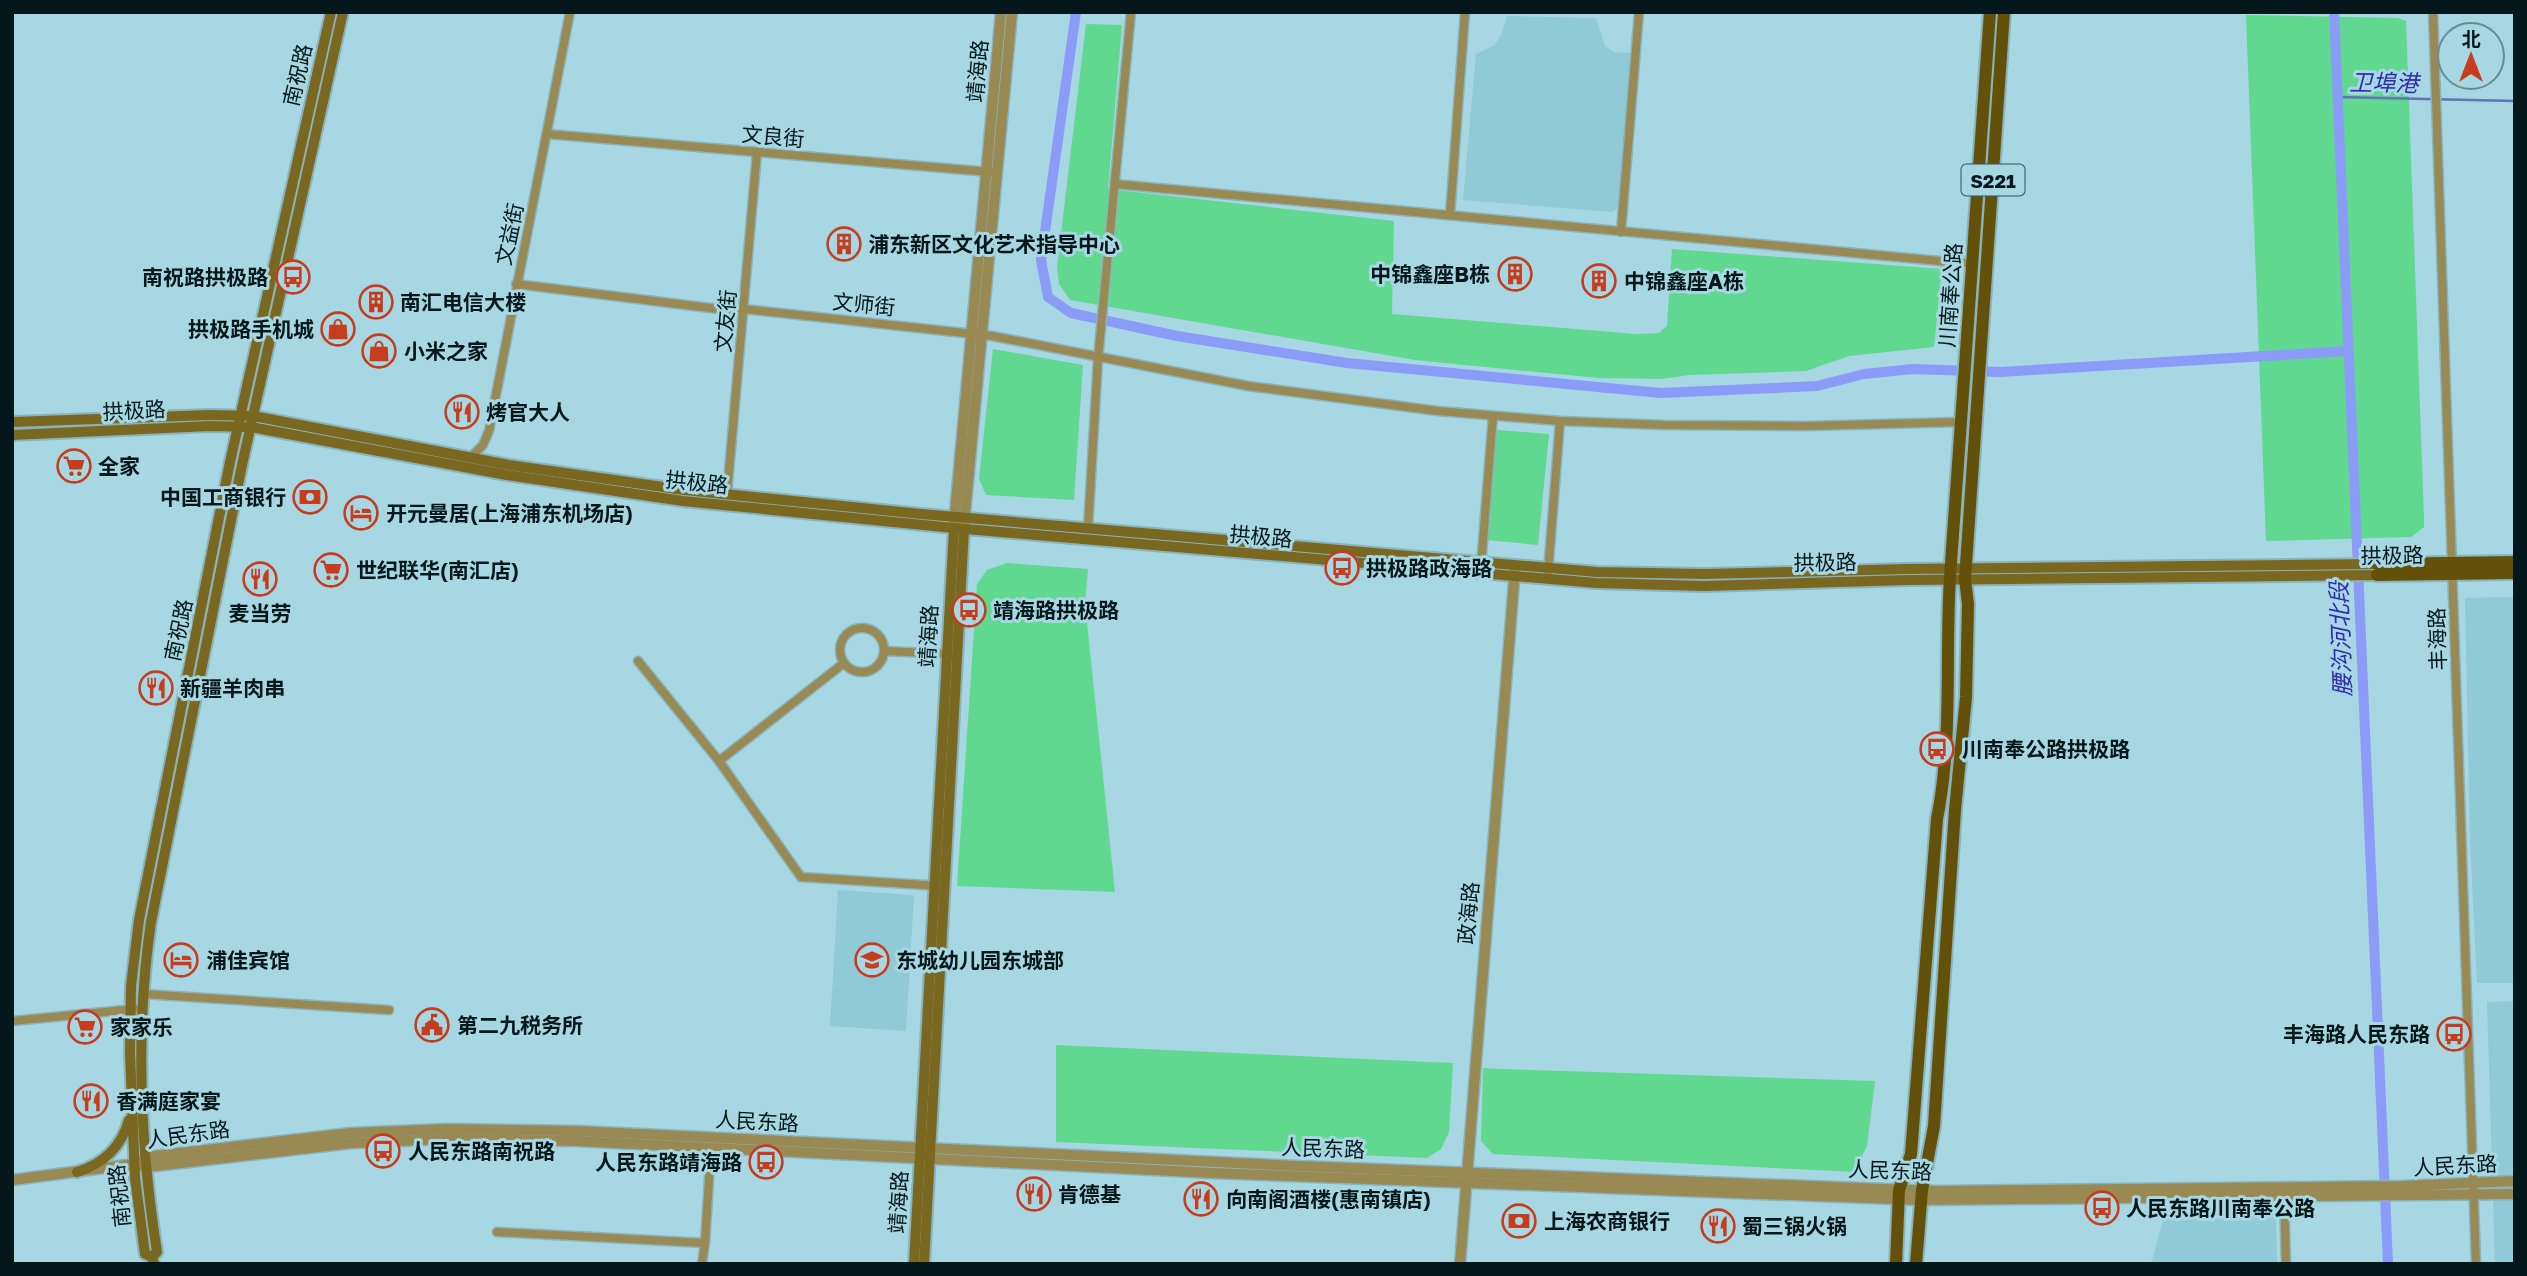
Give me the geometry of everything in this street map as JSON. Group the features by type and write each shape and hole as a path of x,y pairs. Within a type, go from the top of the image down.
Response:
{"main road":[{"name":"南祝路","path":"331,12 240,421 134,953 130,1009 134,1164 145,1254 153,1260 158,1252 146,1162 142,1079 143,994 157,890 252,422 343,12"},
{"name":"川南奉公路","path":"1896,1264 1899,1194 1911,1154 1937,819 1942,792 1948,705 1950,574 1978,150 1990,12"},
{"name":"川南奉公路","path":"1916,1264 1922,1195 1934,1126 1955,810 1966,697 1966,574 2004,12"},
{"name":"拱极路","path":"12,435 240,421"},
{"name":"拱极路","path":"12,422 252,422 558,473 959,523 1088,528 1481,568"},
{"name":"拱极路","path":"252,422 410,459 569,486 697,502 1548,574 1966,574 2334,570 2452,568 2515,562"},
{"name":"靖海路","path":"924,1264 925,1153 959,523"},
{"name":"拱极路","path":"2452,568 2515,573"},
{"path":"77,1172 91,1168 107,1158 118,1146 131,1111"},
{"name":"靖海路","path":"914,1264 925,1153"}],"street":[{"name":"文益街","path":"471,457 483,444 489,431 570,12"},
{"name":"靖海路","path":"992,172 1001,12"},
{"name":"靖海路","path":"959,523 992,172 1012,12"},
{"path":"1088,528 1098,359 1131,12"},
{"path":"1450,215 1465,12"},
{"path":"1622,232 1639,12"},
{"name":"丰海路","path":"2433,12 2476,1264"},
{"name":"文良街","path":"547,134 992,172"},
{"name":"文友街","path":"727,494 757,152"},
{"path":"1115,184 1972,264"},
{"name":"文师街","path":"516,284 743,311 977,334 1098,359 1311,396 1493,416 1560,421 1737,426 1961,422"},
{"path":"1481,568 1493,416"},
{"path":"1548,574 1560,421"},
{"name":"政海路","path":"1460,1264 1515,571"},
{"path":"862,628 875,632 883,643 881,662 871,671 858,672 844,663 840,655 841,642 849,632 862,628"},
{"path":"884,651 951,654"},
{"path":"638,661 719,761 801,877 939,886"},
{"path":"719,761 844,663"},
{"path":"143,994 389,1010"},
{"path":"12,1021 143,1008"},
{"name":"人民东路","path":"12,1180 351,1133 447,1129 577,1131 925,1153 1466,1178 1922,1195 2403,1191 2474,1196 2515,1194"},
{"name":"人民东路","path":"146,1162 409,1139 925,1153"},
{"path":"702,1264 711,1148"},
{"name":"人民东路","path":"2403,1191 2473,1182 2515,1181"},
{"path":"2284,1193 2286,1264"},
{"path":"497,1232 705,1243"}],"shaded area":[{"path":"1507,16 1596,18 1605,46 1614,52 1631,53 1619,206 1613,212 1463,200 1476,54 1495,45"},
{"path":"2515,597 2515,983 2477,983 2470,841 2465,598"},
{"name":"东城幼儿园东城部","path":"838,890 914,895 906,1031 830,1026"},
{"path":"2515,1001 2515,1264 2495,1264 2487,1002"},
{"path":"2276,1215 2277,1264 2151,1264 2164,1216"}],"green space":[{"path":"2246,15 2398,18 2406,21 2424,518 2424,527 2411,537 2266,541"},
{"path":"1086,24 1122,25 1108,189 1394,221 1392,314 1636,334 1659,333 1667,326 1672,249 1942,269 1934,347 1849,356 1806,371 1689,375 1661,379 1598,378 1415,360 1070,300 1059,284 1057,267"},
{"path":"993,349 1083,365 1074,500 986,495 979,479"},
{"path":"1497,430 1549,434 1538,545 1487,540"},
{"path":"1007,563 1088,569 1085,603 1115,892 957,886 977,584 987,570"},
{"path":"1056,1045 1453,1063 1449,1132 1441,1149 1427,1158 1056,1142"},
{"path":"1483,1068 1875,1081 1867,1146 1854,1172 1493,1154 1481,1141"}],"waterway":[{"path":"1076,12 1041,260 1048,297 1071,313 1177,336 1347,363 1661,393 1817,386 1864,374 1913,369 2000,372 2348,351"},
{"name":"腰沟河北段","path":"2334,12 2388,1264"},
{"name":"卫埠港","path":"2337,97 2515,101"}],"place":[{"name":"浦东新区文化艺术指导中心","path":"844,244"},
{"name":"中锦鑫座B栋","path":"1515,274"},
{"name":"南祝路拱极路","path":"293,277"},
{"name":"中锦鑫座A栋","path":"1599,281"},
{"name":"南汇电信大楼","path":"376,302"},
{"name":"拱极路手机城","path":"338,329"},
{"name":"小米之家","path":"379,351"},
{"name":"烤官大人","path":"462,412"},
{"name":"全家","path":"74,466"},
{"name":"中国工商银行","path":"310,497"},
{"name":"开元曼居(上海浦东机场店)","path":"361,513"},
{"name":"拱极路政海路","path":"1342,568"},
{"name":"世纪联华(南汇店)","path":"331,570"},
{"name":"麦当劳","path":"260,579"},
{"name":"靖海路拱极路","path":"969,610"},
{"name":"新疆羊肉串","path":"156,688"},
{"name":"川南奉公路拱极路","path":"1937,749"},
{"name":"浦佳宾馆","path":"181,960"},
{"name":"东城幼儿园东城部","path":"872,960"},
{"name":"第二九税务所","path":"432,1025"},
{"name":"家家乐","path":"85,1027"},
{"name":"丰海路人民东路","path":"2454,1034"},
{"name":"香满庭家宴","path":"91,1101"},
{"name":"人民东路南祝路","path":"383,1151"},
{"name":"人民东路靖海路","path":"766,1162"},
{"name":"肯德基","path":"1034,1194"},
{"name":"向南阁酒楼(惠南镇店)","path":"1201,1199"},
{"name":"人民东路川南奉公路","path":"2102,1208"},
{"name":"上海农商银行","path":"1519,1221"},
{"name":"蜀三锅火锅","path":"1718,1226"}]}
